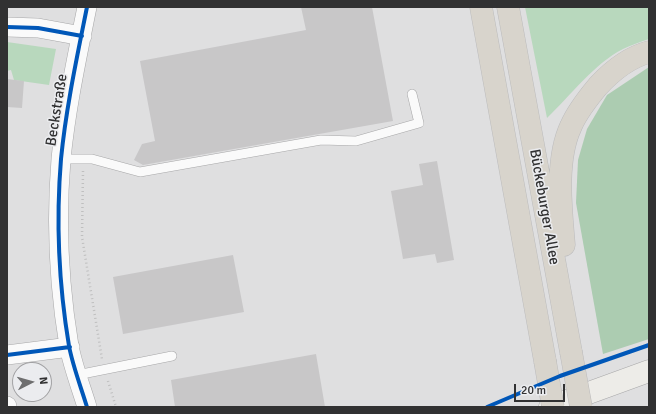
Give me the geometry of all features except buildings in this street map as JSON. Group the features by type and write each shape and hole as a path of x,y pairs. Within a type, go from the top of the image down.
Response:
{"highway":[{"name":"Bückeburger Allee","path":"481,7 552,407"},
{"name":"Bückeburger Allee","path":"508,7 581,407"},
{"path":"571,352 570,295 560,204 563,156 571,127 588,98 606,78 623,65 649,52"}],"main road":[{"path":"552,407 649,371"}],"street":[{"name":"Beckstraße","path":"87,7 62,160 59,221 61,271 70,347 77,375 88,407"},
{"path":"7,27 38,28 82,36"},
{"path":"7,355 70,347"}],"lane":[{"path":"62,160 92,159 140,172 321,140 356,141 419,123 412,94"},
{"path":"77,375 172,356"}],"path":[{"path":"83,159 82,238 104,369 116,407"}],"green space":[{"path":"525,7 649,7 649,39 623,49 613,55 583,80 547,118"},
{"path":"7,42 56,49 49,85 14,80 11,70 7,71"},
{"path":"649,67 649,339 603,354 576,203 578,160 587,129 607,95"}],"cycle path":[{"path":"87,7 72,83 63,140 59,182 59,253 63,300 69,346 87,407"},
{"path":"7,27 38,28 82,36"},
{"path":"487,407 560,376 649,345"},
{"path":"7,355 70,347"}]}
